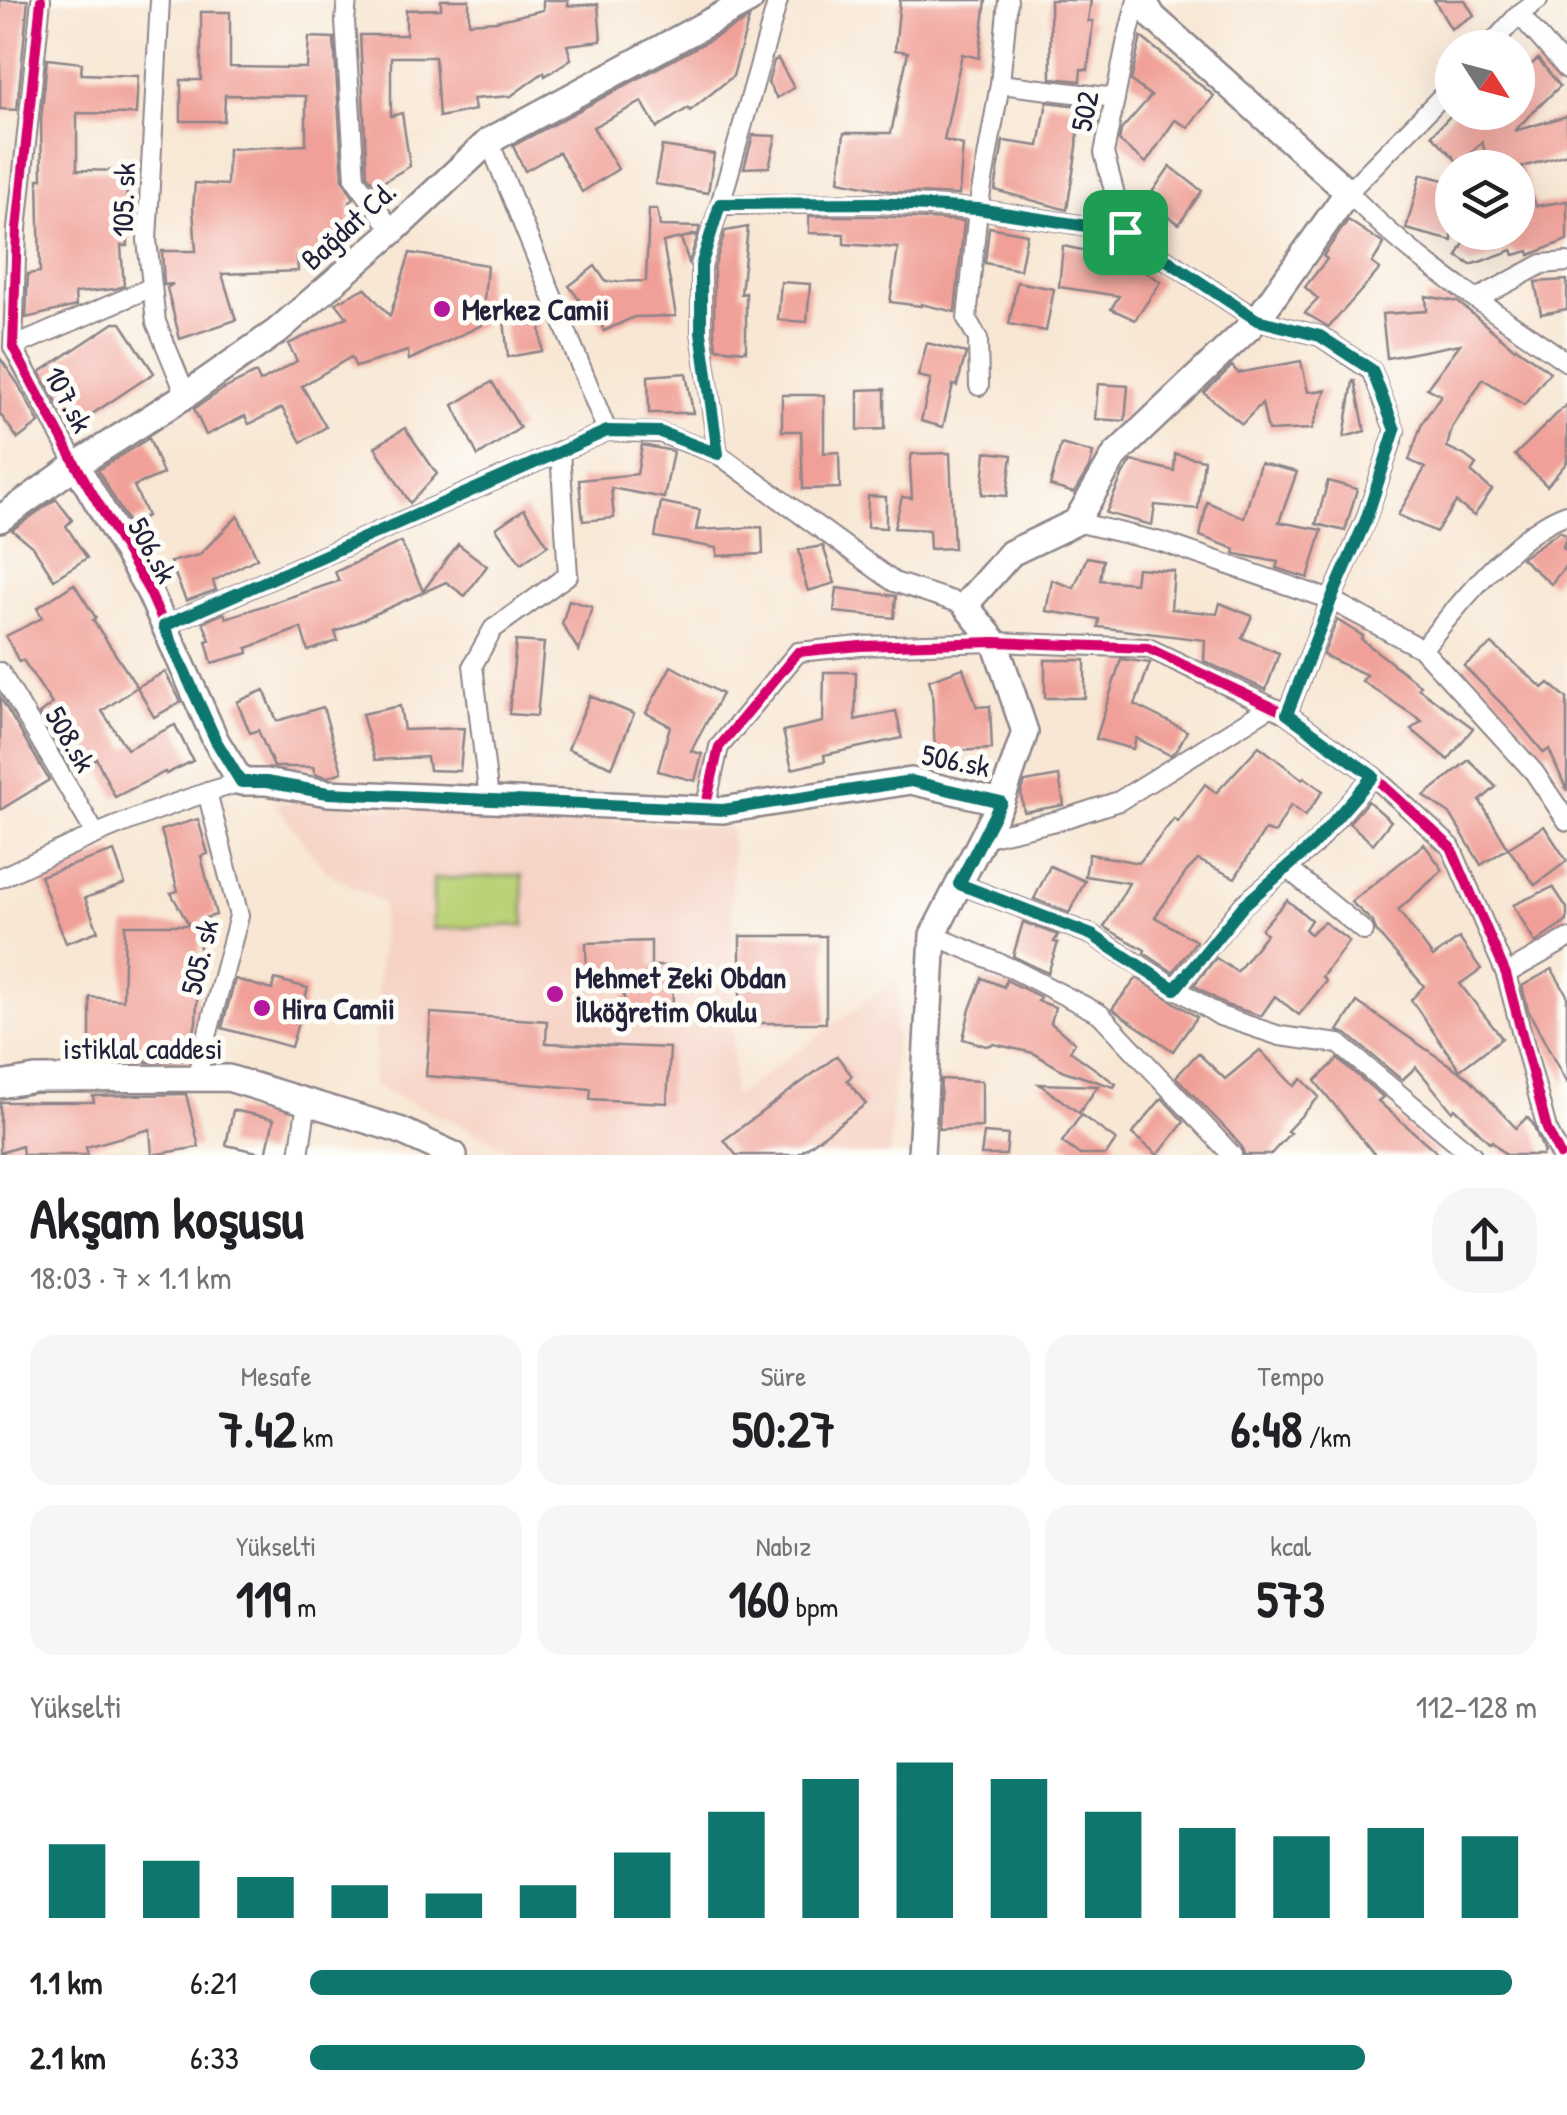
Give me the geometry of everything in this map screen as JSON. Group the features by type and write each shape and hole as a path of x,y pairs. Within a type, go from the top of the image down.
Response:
{"main road":[{"name":"Bağdat Cd.","path":"0,519 276,332 488,140 750,0"},
{"path":"921,1155 934,936 1001,802 1025,732 995,642 965,604 1011,553 1076,522 1115,455 1257,320 1348,192 1140,0"},
{"name":"506.sk","path":"76,465 149,592 216,741 241,782 266,782 328,793 723,810 911,781 1001,802"},
{"name":"istiklal caddesi","path":"0,1085 35,1079 228,1078 399,1130 454,1155"}],"street":[{"name":"107.sk","path":"41,0 8,229 13,346 76,465"},
{"name":"105. sk","path":"160,0 148,240 156,322 186,395"},
{"path":"347,0 355,178 392,230"},
{"path":"718,454 701,332 701,266 778,0"},
{"path":"980,386 978,339 967,319 978,209 1000,84 1008,0"},
{"name":"502","path":"1125,232 1104,152 1140,0"},
{"path":"1504,30 1538,0"},
{"path":"1519,14 1567,69"},
{"path":"1000,84 1114,98"},
{"path":"1435,103 1348,192 1376,222 1567,362"},
{"path":"488,140 607,431"},
{"path":"720,204 877,203 978,209 1125,232 1257,320 1320,336 1372,370 1395,430 1366,520 1279,710 1119,801 982,838"},
{"path":"1477,299 1542,264 1567,262"},
{"path":"13,346 152,287"},
{"path":"164,626 607,431 660,432 718,454 894,582 965,604"},
{"path":"488,800 473,664 493,629 568,575 560,451"},
{"path":"1422,649 1482,578 1547,521 1567,514"},
{"path":"1076,522 1165,543 1331,600 1422,649 1534,772 1567,821"},
{"path":"705,809 719,747 798,652 995,642 1148,648 1279,710 1373,776 1450,848 1506,974 1547,1129 1560,1155"},
{"name":"508.sk","path":"0,672 94,833"},
{"path":"1175,989 1244,905 1312,846 1373,776"},
{"path":"0,878 94,833 241,782"},
{"name":"505. sk","path":"196,1078 240,916 207,792"},
{"path":"1287,868 1364,932"},
{"path":"959,884 1092,935 1220,1016 1280,1036 1339,1044 1472,1155"},
{"path":"934,936 1013,969 1100,1014 1232,1155"},
{"path":"1506,974 1567,939"},
{"path":"298,1155 307,1102"}],"shaded area":[{"name":"Mehmet Zeki Obdan İlköğretim Okulu","path":"273,801 732,828 733,1097 898,979 890,1155 516,1155 488,1138 372,1085 383,903 326,872"}],"green space":[{"path":"522,875 525,925 433,929 433,879"}],"building":[{"path":"0,0 28,0 17,110 0,109"},
{"path":"441,0 469,0 469,23 543,10 543,0 568,0 568,6 598,4 601,41 567,45 571,59 545,76 544,72 511,96 473,99 475,110 439,117 435,57 391,57 391,116 402,113 410,166 376,186 367,175 360,35 406,35 406,10 441,9"},
{"path":"900,0 986,0 979,58 962,54 944,140 963,145 959,195 894,192 839,181 844,133 891,133 908,52 895,50"},
{"path":"1050,0 1091,0 1088,70 1081,69 1080,81 1051,78"},
{"path":"1434,0 1465,0 1474,15 1451,29"},
{"path":"201,12 230,12 230,67 307,68 309,37 334,38 343,180 354,198 350,201 350,246 297,256 298,271 222,274 236,320 180,339 167,288 173,284 164,285 162,251 196,251 195,183 227,185 228,149 306,145 306,96 225,95 224,121 181,121 181,80 201,80"},
{"path":"749,19 733,76 690,111 688,108 657,128 642,102 593,127 618,169 582,192 559,152 525,171 513,146"},
{"path":"1141,37 1214,96 1188,127 1175,120 1146,163 1119,141 1121,130 1151,96 1131,81"},
{"path":"47,59 82,63 81,74 138,76 136,114 77,113 77,170 126,171 128,246 121,246 124,286 75,293 76,306 26,318 28,274 40,272 38,179 42,179 41,120"},
{"path":"778,59 794,88 777,98 768,83"},
{"path":"1538,59 1560,86 1535,110"},
{"path":"1047,102 1079,106 1067,210 995,190 1003,141 1039,146"},
{"path":"1567,116 1567,154 1535,163 1535,150 1484,150 1482,142 1473,150 1446,150 1432,135 1437,130 1535,130 1535,125"},
{"path":"753,135 776,136 769,167 744,168"},
{"path":"662,146 714,154 708,193 655,184"},
{"path":"1170,166 1202,191 1179,224 1146,201"},
{"path":"1421,174 1435,178 1435,237 1406,229"},
{"path":"1567,201 1567,240 1530,255 1529,251 1514,255 1512,250 1535,250 1535,203"},
{"path":"649,209 657,209 660,226 700,227 698,234 663,242 676,316 634,317 604,331 592,306 587,310 569,286 595,266 606,282 646,281"},
{"path":"809,216 964,221 955,312 890,302 898,248 844,244 844,234 809,233"},
{"path":"1348,220 1384,244 1372,263 1380,269 1329,327 1305,313 1318,299 1305,287 1327,259 1323,256"},
{"path":"748,227 741,294 746,293 746,351 716,348 714,268 725,231"},
{"path":"989,227 1027,234 1020,270 985,263"},
{"path":"698,235 689,263 681,238"},
{"path":"1063,246 1129,260 1161,282 1135,320 1111,309 1119,296 1059,287"},
{"path":"1460,250 1512,250 1471,265 1457,256"},
{"path":"410,253 487,265 482,325 409,360 408,351 356,367 351,357 302,386 326,427 301,442 282,408 249,424 245,416 206,435 194,409 256,373 260,382 297,361 288,344 347,317 336,303 365,288 390,316"},
{"path":"1567,280 1567,309 1541,314 1535,282"},
{"path":"781,282 810,284 807,322 778,320"},
{"path":"1017,282 1054,289 1046,331 1009,324"},
{"path":"1426,296 1458,302 1550,372 1524,405 1483,379 1452,428 1447,447 1476,464 1471,472 1492,490 1474,516 1456,502 1436,532 1398,515 1425,468 1409,460 1422,423 1441,395 1427,388 1460,344 1387,358 1382,314 1427,311"},
{"path":"539,310 542,351 508,357 503,311"},
{"path":"114,323 121,323 154,373 80,422 67,403 60,408 40,372"},
{"path":"927,343 966,353 943,427 921,421 931,379 918,376"},
{"path":"0,358 39,423 18,439 0,414"},
{"path":"1301,361 1308,392 1326,390 1312,429 1268,431 1262,403 1242,424 1204,393 1232,366 1238,373"},
{"path":"686,373 693,413 649,413 648,376"},
{"path":"1353,381 1365,431 1344,437"},
{"path":"492,382 520,428 478,456 453,405"},
{"path":"1098,384 1128,386 1125,421 1095,419"},
{"path":"885,389 885,429 858,430 858,390"},
{"path":"782,395 824,395 824,453 839,452 840,488 803,489 801,431 782,431"},
{"path":"1567,404 1567,462 1547,486 1515,455"},
{"path":"405,428 437,474 410,503 375,447"},
{"path":"149,438 163,474 134,486 147,516 129,524 98,470"},
{"path":"1061,444 1093,453 1074,493 1050,486"},
{"path":"642,445 673,451 664,498 611,488 614,518 583,521 579,480 637,474"},
{"path":"986,452 1012,455 1007,496 982,494"},
{"path":"950,453 954,548 930,549 929,530 894,528 902,497 912,498 912,454"},
{"path":"1175,454 1204,460 1198,509 1155,505 1152,525 1106,513 1132,461 1174,471"},
{"path":"1260,463 1297,472 1279,522 1322,530 1308,578 1276,568 1278,562 1236,554 1235,549 1200,536 1207,502 1244,518"},
{"path":"1328,481 1357,489 1345,531 1316,524"},
{"path":"868,496 886,497 886,528 867,527"},
{"path":"56,499 72,520 66,526 87,558 54,579 34,548 12,530"},
{"path":"661,502 700,510 696,530 762,527 763,554 717,556 717,548 655,537"},
{"path":"524,509 548,545 521,564 496,528"},
{"path":"238,516 257,558 213,581 216,590 186,601 170,562 199,555"},
{"path":"1560,531 1567,535 1563,547 1567,564 1551,584 1521,558"},
{"path":"401,542 423,591 458,544 487,566 465,596 446,582 335,632 338,641 308,651 301,628 247,648 248,653 212,663 203,622 339,581 335,572"},
{"path":"823,546 835,583 808,591 799,550"},
{"path":"1087,557 1103,560 1100,580 1135,583 1137,568 1174,571 1171,609 1217,614 1220,603 1252,616 1242,638 1279,653 1266,690 1204,661 1205,640 1098,627 1099,619 1046,611 1052,580 1074,588"},
{"path":"74,584 137,687 102,711 127,749 175,725 193,761 115,797 96,758 80,769 76,763 70,767 39,714 52,704 23,660 19,662 6,636 42,618 37,608"},
{"path":"837,588 896,596 894,618 834,612"},
{"path":"569,600 592,607 579,651 562,624"},
{"path":"1337,620 1363,636 1361,639 1420,685 1418,688 1473,728 1448,760 1411,729 1422,721 1362,681 1367,675 1323,655"},
{"path":"516,641 544,643 537,716 509,714"},
{"path":"1492,644 1543,688 1549,683 1567,698 1567,791 1549,749 1544,753 1464,666"},
{"path":"1121,659 1150,663 1135,705 1187,731 1170,755 1136,738 1133,749 1096,739"},
{"path":"1045,660 1085,660 1085,698 1045,698"},
{"path":"671,666 722,694 691,751 702,754 695,781 658,771 670,726 646,713"},
{"path":"963,668 977,707 990,706 992,749 935,752 929,680"},
{"path":"165,672 181,702 154,717 137,687"},
{"path":"824,672 856,672 855,720 896,711 902,738 824,755 825,761 792,769 783,731 823,722"},
{"path":"264,690 277,721 323,707 342,772 328,777 315,774 313,767 274,767 258,730 250,733 237,702"},
{"path":"590,696 634,714 612,767 568,749"},
{"path":"0,697 49,780 0,810"},
{"path":"400,706 404,730 464,728 460,771 429,770 427,757 375,760 362,714"},
{"path":"1259,746 1323,791 1305,816 1291,805 1275,833 1265,830 1235,878 1198,860 1187,871 1155,917 1196,941 1173,972 1145,950 1104,927 1129,883 1085,876 1089,854 1139,863 1174,819 1178,822 1205,784 1216,793"},
{"path":"1469,760 1496,787 1480,801 1508,848 1481,865 1451,815 1424,796"},
{"path":"1059,776 1064,805 1024,812 1021,793 1025,782"},
{"path":"1368,801 1391,821 1373,844 1349,823"},
{"path":"198,819 208,854 201,856 216,915 201,919 196,1022 188,1060 146,1062 146,1055 122,1057 122,1052 90,1049 90,997 123,1000 125,925 189,925 171,893 178,891 161,830"},
{"path":"1544,826 1567,861 1535,885 1508,848"},
{"path":"1424,844 1443,870 1398,910 1433,957 1459,938 1481,969 1460,984 1502,1038 1460,1070 1411,1000 1424,986 1376,931 1373,922 1351,902"},
{"path":"114,851 125,884 85,898 98,931 66,943 40,876"},
{"path":"1050,866 1085,881 1069,913 1034,899"},
{"path":"1553,887 1567,908 1567,921 1535,943 1513,905"},
{"path":"1287,900 1311,920 1305,929 1310,934 1324,922 1349,941 1322,977 1326,981 1299,1015 1275,996 1261,1016 1226,1005 1194,985 1216,958 1237,972 1266,934 1261,929"},
{"path":"1023,922 1058,935 1048,973 1013,956"},
{"path":"740,936 826,936 826,1023 740,1023"},
{"path":"651,941 651,966 672,966 673,1014 624,1015 624,982 587,982 586,943"},
{"path":"1552,969 1567,995 1567,1084 1528,1010 1522,986"},
{"path":"982,978 1004,987 1006,980 1055,1007 1051,1023 1075,1043 1070,1051 1116,1084 1114,1087 1064,1071 1033,1053 963,1039"},
{"path":"1137,978 1197,1017 1173,1051 1112,1009"},
{"name":"Hira Camii","path":"235,979 272,990 275,979 308,988 291,1047 222,1028"},
{"path":"1357,1002 1470,1079 1516,1128 1527,1117 1533,1124 1542,1155 1506,1155 1455,1108 1452,1111 1416,1067 1402,1080 1347,1034 1338,1031"},
{"path":"431,1013 547,1021 546,1043 670,1048 667,1103 590,1099 591,1089 426,1076"},
{"path":"1260,1050 1294,1086 1302,1079 1319,1097 1270,1155 1244,1155 1229,1132 1176,1077 1198,1053 1225,1079"},
{"path":"837,1056 852,1076 847,1080 866,1104 797,1155 736,1155 724,1140"},
{"path":"1338,1059 1383,1097 1378,1101 1440,1155 1375,1155 1315,1081"},
{"path":"941,1079 982,1081 982,1127 939,1129"},
{"path":"1039,1084 1098,1086 1079,1113"},
{"path":"186,1094 199,1147 152,1155 150,1129 86,1147 88,1155 23,1155 22,1146 0,1153 0,1102 94,1102 93,1096"},
{"path":"1162,1098 1184,1122 1158,1155 1132,1134"},
{"path":"233,1110 274,1119 266,1154 226,1145"},
{"path":"1081,1115 1116,1140 1106,1155 1080,1155 1062,1142"},
{"path":"984,1133 1008,1135 1006,1155 981,1155"}],"cycle path":[{"path":"41,0 17,229 13,347 149,591 216,741 241,782 266,782 328,793 723,810 911,781 1001,802"},
{"path":"705,809 719,747 798,652 995,642 1148,648 1287,714 1373,776 1451,847 1506,974 1547,1129 1560,1155"}],"place":[{"name":"Merkez Camii","path":"442,309"},
{"name":"Mehmet Zeki Obdan İlköğretim Okulu","path":"555,994"},
{"name":"Hira Camii","path":"262,1008"}],"route":[{"path":"877,203 978,209 1125,232 1257,320 1320,336 1372,370 1395,430 1366,520 1287,714 1373,776 1312,846 1244,905 1175,989 1092,935 959,884 1001,802 911,781 723,810 328,793 266,782 241,782 216,741 164,626 607,431 660,432 718,454 701,332 701,266 720,204 877,203"}]}
